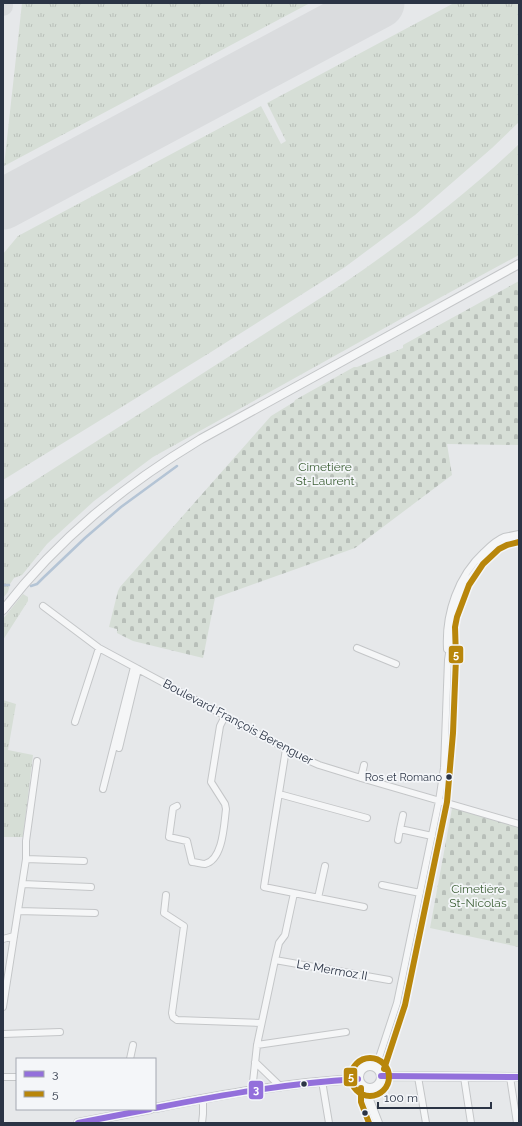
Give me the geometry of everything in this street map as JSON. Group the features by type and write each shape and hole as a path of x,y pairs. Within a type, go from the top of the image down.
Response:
{"street":[{"path":"3,610 35,571 69,536 107,503 150,471 201,439 519,264"},
{"path":"448,660 446,637 449,616 456,593 462,582 474,562 491,545 503,538 519,534"},
{"path":"376,1067 397,1003 439,801 444,768 448,660 455,614 461,594 478,566 495,549 505,543 519,540"},
{"name":"Boulevard François Berenguer","path":"43,606 99,648 286,749 320,765 519,824"},
{"path":"75,722 99,648"},
{"path":"357,648 396,664"},
{"path":"120,748 136,668"},
{"path":"103,789 136,668"},
{"path":"177,806 173,808 169,837 187,841 192,862 204,864 212,860 219,852 226,810 225,804 211,782 220,726 225,716"},
{"path":"286,749 264,887 364,907"},
{"path":"3,1007 26,859 26,841 36,762"},
{"path":"361,778 364,765"},
{"path":"279,794 367,818"},
{"path":"398,840 403,815"},
{"path":"400,829 432,836"},
{"path":"26,859 84,861"},
{"path":"318,898 325,866"},
{"path":"22,884 91,887"},
{"path":"382,885 420,893"},
{"path":"252,1091 261,1023 279,943 285,935 294,893"},
{"path":"166,895 164,913 184,926 172,1013 173,1017 177,1020 261,1023"},
{"path":"18,911 95,913"},
{"path":"3,939 14,936"},
{"name":"Le Mermoz II","path":"275,960 389,980"},
{"path":"3,1034 60,1032"},
{"path":"257,1045 346,1032"},
{"path":"130,1058 133,1045"},
{"path":"255,1062 281,1087"},
{"path":"372,1065 378,1069 381,1076 378,1085 369,1088 363,1086 358,1079 359,1072 365,1066 372,1065"},
{"path":"381,1076 519,1077"},
{"path":"3,1077 16,1077"},
{"path":"418,1077 426,1123"},
{"path":"464,1077 471,1123"},
{"path":"510,1077 517,1123"},
{"path":"156,1108 202,1098 322,1081 358,1079"},
{"path":"322,1081 329,1123"},
{"path":"369,1088 369,1100 378,1123"},
{"path":"202,1098 202,1123"},
{"path":"78,1123 113,1113 138,1110"}],"green space":[{"path":"22,3 310,3 4,166"},
{"path":"454,3 519,3 519,122 492,148 415,215 345,267 211,352 3,480 3,254 18,236 261,106 281,144 286,141 267,103"},
{"path":"519,144 519,255 153,457 94,501 47,544 22,575 14,578 10,584 8,592 3,598 3,501 344,283 456,200"},
{"name":"Cimetière St-Laurent","path":"519,281 519,445 447,444 452,475 355,548 215,598 203,658 133,641 117,633 117,629 109,627 120,587 271,416 295,400 354,367 403,348 403,345"},
{"path":"23,594 28,597 28,601 3,640 3,619"},
{"path":"3,700 16,704 8,750 33,755 23,837 3,837"},
{"name":"Cimetière St-Nicolas","path":"453,803 519,821 519,947 430,928"}],"waterway":[{"path":"31,586 37,584 85,538 121,507 177,466"},
{"path":"3,585 9,585"}],"taxiway":[{"path":"3,205 9,201"}],"runway":[{"path":"3,204 379,3"}],"transit line":[{"name":"5","path":"384,1069 405,1005 447,802 453,733 456,658 455,627 457,617 469,585 483,564 499,549 519,542"},
{"name":"5","path":"366,1058 374,1058 384,1063 388,1070 389,1077 388,1084 384,1091 374,1096 366,1096 356,1091 354,1088 351,1081 351,1073 356,1063 359,1061 366,1058"},
{"name":"3","path":"381,1076 519,1077"},
{"name":"3","path":"156,1108 256,1090 307,1083 358,1079"},
{"name":"5","path":"361,1088 361,1102 369,1123"},
{"name":"3","path":"78,1123 145,1110"}],"place":[{"name":"Ros et Romano","path":"449,777"}]}
